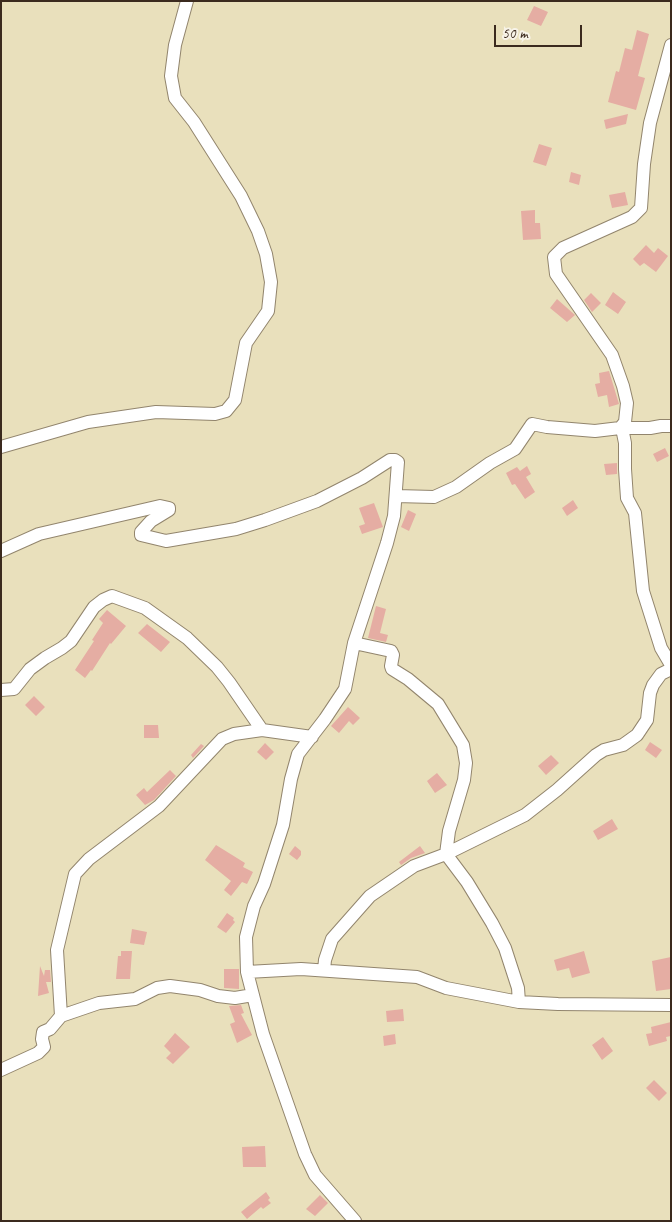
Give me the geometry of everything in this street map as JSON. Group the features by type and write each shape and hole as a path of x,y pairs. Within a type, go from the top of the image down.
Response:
{"street":[{"path":"1,447 88,422 156,412 215,414 226,411 235,400 246,343 268,311 271,282 266,254 258,231 241,196 194,122 174,98 171,76 175,44 187,1"},
{"path":"620,428 625,422 627,403 624,386 612,355 556,274 554,257 563,248 632,217 641,208 644,164 650,123 671,45"},
{"path":"396,496 434,497 456,488 490,462 515,449 532,424 595,431 671,426"},
{"path":"324,970 325,960 332,939 370,896 414,866 446,854 524,815 557,790 596,755 604,750 623,745 637,735 647,720 650,693 653,685 661,674 671,667 661,648 643,592 635,513 627,498 625,443 620,428"},
{"path":"1,551 39,534 160,506 170,510 151,521 141,532 141,536 166,541 236,529 316,501 362,478 390,460 398,462 396,496 387,543 354,643 345,689 326,719 298,754 291,778 283,825 264,884 254,906 246,937 247,972 263,1034 304,1154 315,1175 355,1221"},
{"path":"1,690 14,689 30,669 70,641 94,607 112,596 145,608 187,638 217,667 262,730"},
{"path":"354,643 391,651 393,655 390,666 426,692 438,704 463,745 466,764 464,780 449,831 446,854 467,882 505,948 518,988 519,1002"},
{"path":"60,1016 57,950 75,874 89,859 158,806 222,739 234,734 262,730 312,737"},
{"path":"247,972 301,969 417,977 454,990 519,1002 671,1005"},
{"path":"1,1070 38,1053 44,1046 43,1032 50,1029 60,1016 99,1003 135,1000 157,988 170,986 200,990 218,996 235,998 253,995"}],"building":[{"path":"534,6 548,12 541,26 527,20"},
{"path":"637,30 649,34 638,76 645,78 636,110 608,102 616,71 619,72 625,48 632,50"},
{"path":"628,114 626,124 606,129 604,120"},
{"path":"539,144 552,148 546,166 533,162"},
{"path":"571,172 581,175 579,185 569,182"},
{"path":"625,192 628,205 612,208 609,195"},
{"path":"535,210 535,223 540,223 541,239 523,240 521,211"},
{"path":"646,245 654,253 658,248 668,256 656,272 644,263 640,266 633,259"},
{"path":"613,292 626,302 618,314 605,305"},
{"path":"591,293 601,303 592,312 584,300"},
{"path":"557,299 575,315 567,322 550,308"},
{"path":"609,371 619,404 609,407 607,395 598,397 595,384 600,383 599,373"},
{"path":"665,448 669,456 657,462 653,454"},
{"path":"617,463 617,474 606,475 604,464"},
{"path":"527,466 531,474 526,477 535,492 525,499 515,484 512,485 506,473 517,467 520,471"},
{"path":"573,500 578,508 567,516 562,508"},
{"path":"374,503 383,527 362,534 359,526 365,524 359,508"},
{"path":"408,510 416,514 409,531 401,527"},
{"path":"376,606 386,609 380,633 388,635 386,642 368,638"},
{"path":"107,610 126,626 110,643 92,671 85,678 75,670 94,641 92,640 103,623 99,619"},
{"path":"147,624 170,642 161,652 138,633"},
{"path":"34,696 45,707 36,716 25,705"},
{"path":"348,707 360,718 353,725 349,721 339,733 331,726"},
{"path":"144,725 158,725 159,738 144,738"},
{"path":"650,742 662,750 656,758 645,750"},
{"path":"265,743 274,752 266,760 257,752"},
{"path":"201,744 204,746 193,758 191,755"},
{"path":"551,755 559,763 546,775 538,766"},
{"path":"170,770 176,776 154,800 145,805 136,795 144,788 147,792"},
{"path":"437,773 447,785 435,793 427,781"},
{"path":"612,819 618,829 598,840 593,831"},
{"path":"216,845 245,863 243,867 253,872 247,884 242,882 231,896 224,890 231,881 205,860"},
{"path":"295,846 301,851 301,855 297,860 289,854"},
{"path":"420,846 425,853 411,858 401,865 399,862"},
{"path":"227,913 234,918 235,922 226,933 217,927"},
{"path":"132,929 147,932 144,945 130,943"},
{"path":"121,951 132,951 130,979 116,979 118,956 121,956"},
{"path":"584,951 590,973 572,978 569,968 557,971 554,960"},
{"path":"671,957 671,989 656,991 652,961"},
{"path":"40,966 44,976 45,970 50,970 51,982 46,982 49,993 38,996"},
{"path":"224,969 239,969 239,989 224,988"},
{"path":"241,1005 244,1013 241,1014 252,1035 237,1043 230,1024 235,1022 229,1006"},
{"path":"403,1009 404,1021 387,1022 386,1011"},
{"path":"671,1022 671,1036 666,1037 667,1041 649,1046 646,1034 652,1033 651,1027"},
{"path":"175,1033 190,1047 173,1064 166,1058 171,1053 164,1046"},
{"path":"395,1034 396,1044 384,1046 383,1036"},
{"path":"603,1037 613,1051 602,1060 592,1045"},
{"path":"654,1080 667,1093 659,1101 646,1088"},
{"path":"265,1146 266,1167 243,1167 242,1147"},
{"path":"266,1192 271,1203 263,1209 261,1207 247,1219 241,1212"},
{"path":"320,1195 328,1203 315,1216 306,1209"}]}
